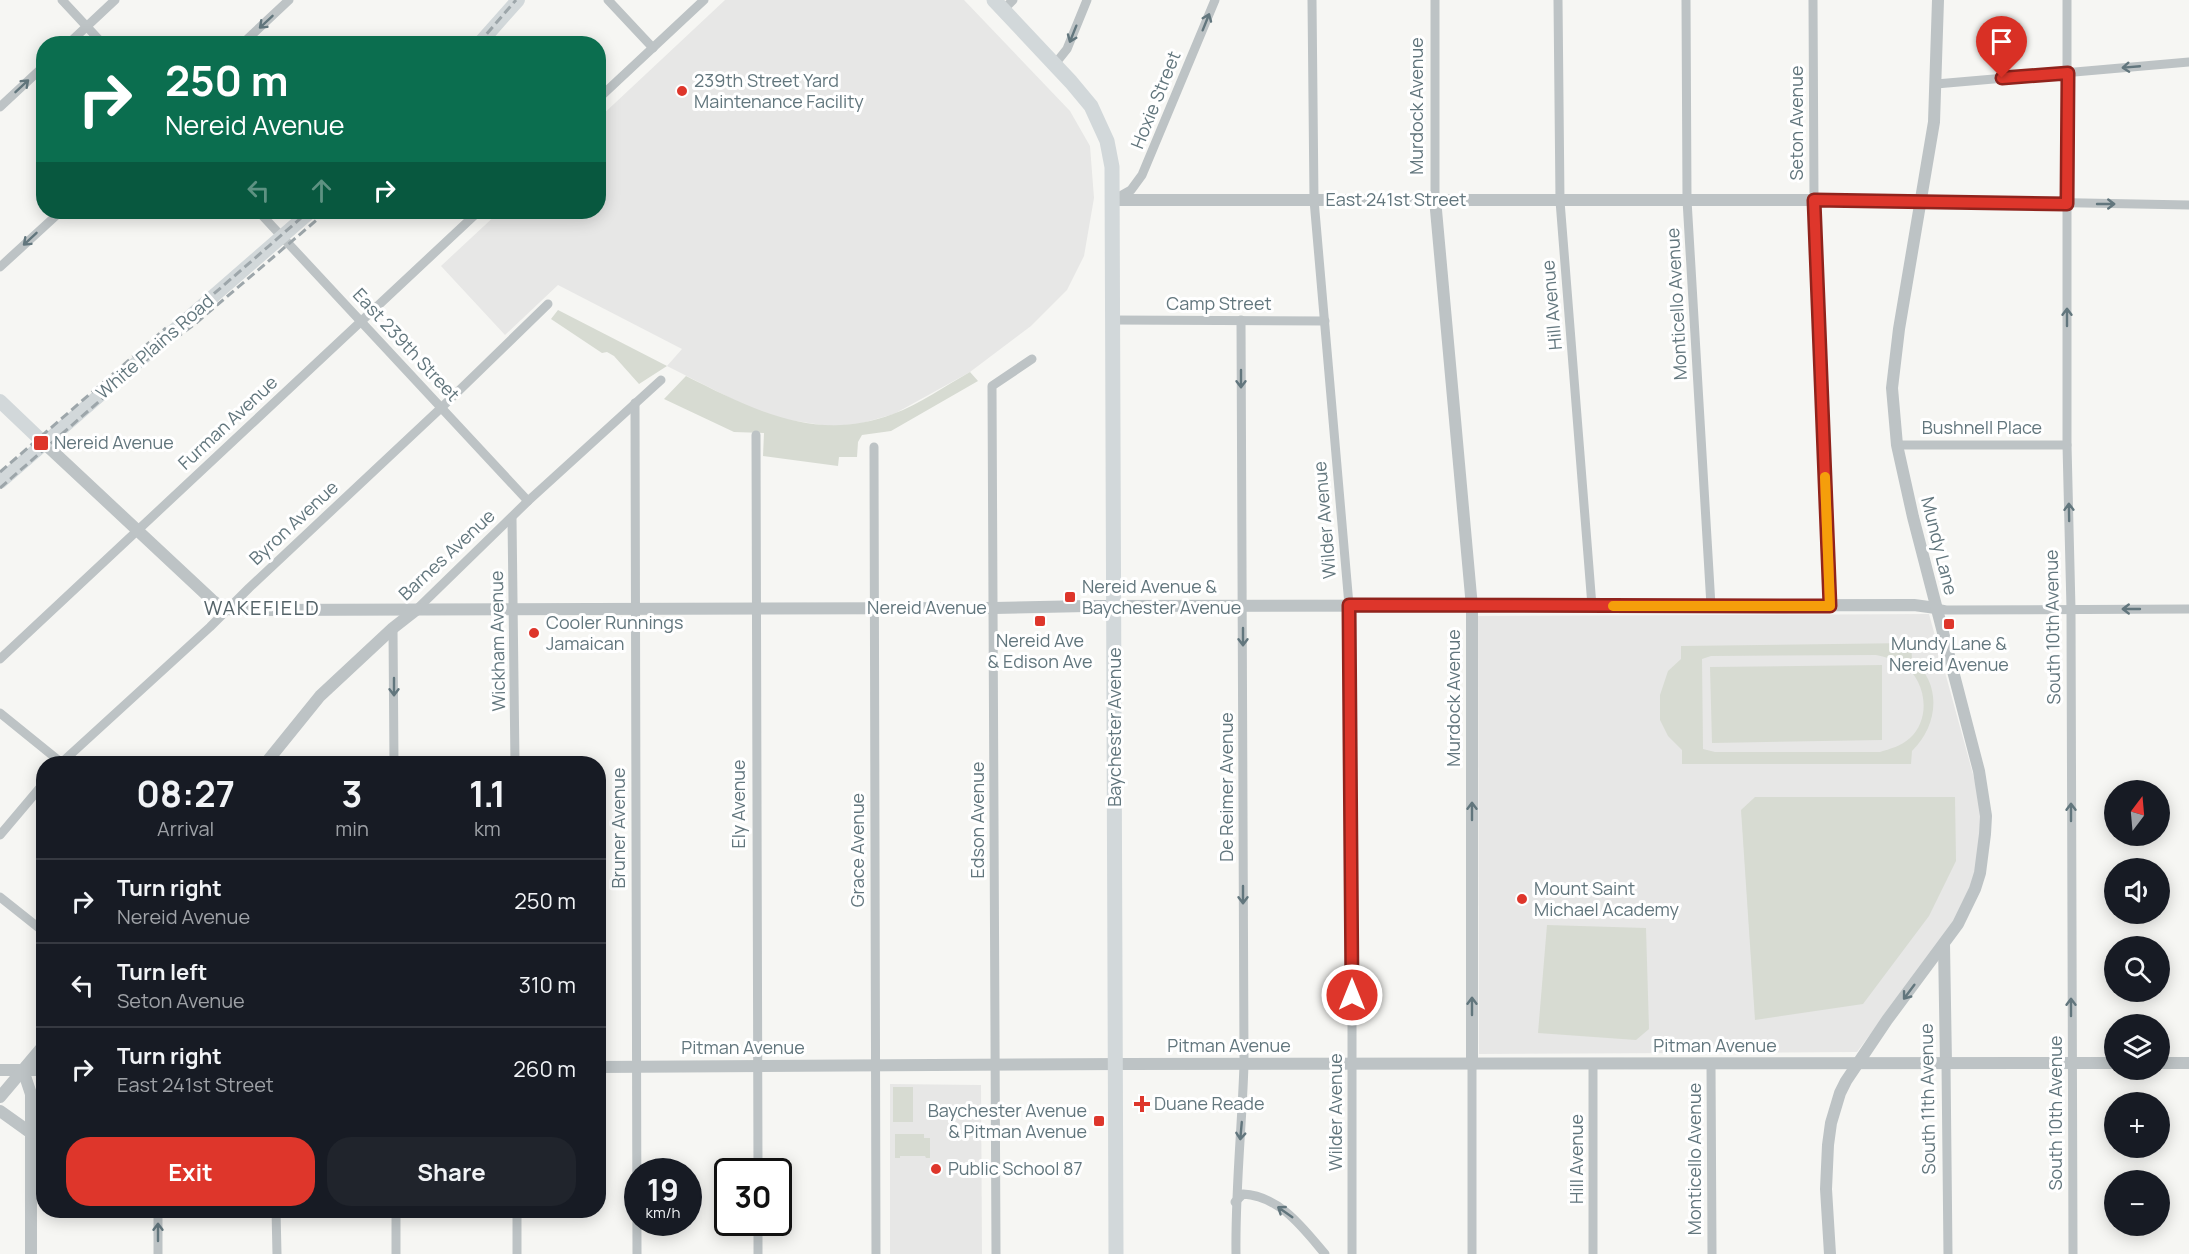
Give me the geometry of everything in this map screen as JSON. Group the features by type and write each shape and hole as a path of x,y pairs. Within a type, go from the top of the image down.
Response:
{"main road":[{"path":"486,36 518,0"},
{"path":"1004,3 1084,97 1100,123 1111,160 1113,200"},
{"name":"Baychester Avenue","path":"1113,200 1116,1254"},
{"name":"White Plains Road","path":"0,482 302,219"},
{"path":"0,401 44,443"}],"street":[{"path":"62,0 96,36"},
{"path":"76,36 115,0"},
{"path":"251,36 290,0"},
{"path":"608,0 653,48"},
{"path":"606,92 704,0"},
{"path":"1054,64 1067,49 1087,0"},
{"name":"Hoxie Street","path":"1113,200 1131,190 1142,175 1215,0"},
{"name":"Wilder Avenue","path":"1312,0 1314,200 1349,605 1352,1254"},
{"name":"Murdock Avenue","path":"1435,0 1436,199 1472,607 1472,1254"},
{"name":"Hill Avenue","path":"1558,0 1560,201 1593,606"},
{"name":"Monticello Avenue","path":"1686,0 1687,200 1711,606"},
{"name":"Seton Avenue","path":"1813,0 1814,200 1830,606"},
{"name":"Mundy Lane","path":"1830,1254 1826,1179 1830,1123 1843,1087 1887,1020 1958,924 1976,889 1983,857 1986,816 1979,771 1936,608 1897,445 1892,388 1893,366 1934,122 1938,0"},
{"name":"South 10th Avenue","path":"2067,0 2067,445 2071,609 2073,1254"},
{"path":"1936,84 2189,62"},
{"path":"0,107 36,73"},
{"name":"East 241st Street","path":"1113,200 1921,200"},
{"path":"1921,200 2189,205"},
{"path":"0,267 52,219"},
{"name":"East 239th Street","path":"266,219 528,501"},
{"name":"Furman Avenue","path":"0,659 470,219"},
{"name":"Byron Avenue","path":"69,756 229,609 548,304"},
{"name":"Camp Street","path":"1113,320 1325,321"},
{"name":"De Reimer Avenue","path":"1236,1254 1235,1202 1244,1065 1241,320"},
{"name":"Edson Avenue","path":"996,1254 992,386 1032,359"},
{"name":"Barnes Avenue","path":"275,756 320,696 393,628 416,610 528,501 661,380"},
{"name":"Bruner Avenue","path":"635,403 637,1254"},
{"name":"Ely Avenue","path":"756,435 758,1158"},
{"path":"44,443 216,603 229,609"},
{"name":"Bushnell Place","path":"1897,445 2067,445"},
{"name":"Grace Avenue","path":"874,447 876,1254"},
{"name":"Wickham Avenue","path":"512,518 515,609 515,756"},
{"name":"Nereid Avenue","path":"229,609 755,609 1349,605 1472,607 1914,605 1936,608"},
{"path":"1936,608 2189,609"},
{"path":"393,628 394,756"},
{"path":"0,713 52,756"},
{"path":"0,835 36,792"},
{"path":"0,897 36,926"},
{"name":"South 11th Avenue","path":"1944,944 1948,1254"},
{"path":"0,1097 36,1055"},
{"path":"2170,1063 2189,1063"},
{"name":"Pitman Avenue","path":"606,1067 995,1064 2104,1064"},
{"name":"Hill Avenue","path":"1593,1064 1593,1254"},
{"name":"Monticello Avenue","path":"1711,1064 1712,1254"},
{"path":"0,1070 36,1070"},
{"path":"23,1070 31,1094 31,1254"},
{"path":"0,1111 31,1133"},
{"path":"1235,1202 1243,1194 1250,1194 1281,1207 1291,1214 1325,1254"},
{"path":"158,1218 158,1254"},
{"path":"276,1218 277,1254"},
{"path":"396,1218 396,1254"},
{"path":"517,1218 517,1254"},
{"path":"758,1236 758,1254"}],"shaded area":[{"path":"725,0 964,0 1070,111 1090,146 1094,198 1084,256 1067,290 1031,326 970,372 894,414 859,424 829,426 782,419 746,406 667,366 682,349 558,285 505,335 441,266 491,219 606,219 606,111"},
{"path":"558,310 667,366 639,384 614,356 607,352 602,353 551,319"},
{"path":"970,372 978,381 891,431 862,435 858,442 857,457 839,457 838,466 763,456 764,433 734,432 664,399 686,376 761,411 812,424 838,425 865,422 903,410"},
{"path":"1929,614 1982,807 1982,849 1973,881 1951,927 1857,1052 1479,1054 1478,616"},
{"path":"1911,643 1912,659 1929,680 1933,705 1932,717 1921,741 1912,751 1911,764 1682,764 1682,750 1668,736 1660,720 1660,695 1668,671 1681,659 1681,646","holes":["1876,655 1899,662 1910,671 1921,689 1923,699 1921,720 1917,730 1910,738 1899,745 1880,752 1715,752 1703,749 1702,659 1711,656"]},
{"path":"1882,665 1882,740 1712,743 1710,667"},
{"path":"1755,797 1955,797 1956,861 1929,916 1863,1004 1755,1020 1741,810"},
{"path":"1547,925 1646,928 1649,1029 1636,1040 1538,1033"},
{"name":"Public School 87","path":"890,1084 981,1085 982,1254 890,1254"},
{"path":"893,1087 913,1087 913,1122 893,1122"},
{"path":"895,1134 924,1134 924,1138 930,1138 930,1158 900,1156 900,1158 895,1158"}],"railway":[{"path":"485,36 516,0"},
{"path":"163,338 300,219"},
{"path":"0,488 151,356 195,324 318,219"},
{"path":"0,472 166,328"}],"slow traffic":[{"path":"1613,606 1830,606 1825,477"}],"place":[{"name":"239th Street Yard Maintenance Facility","path":"682,91"},
{"name":"Nereid Avenue","path":"41,443"},
{"name":"Nereid Avenue & Baychester Avenue","path":"1070,597"},
{"name":"Nereid Ave & Edison Ave","path":"1040,621"},
{"name":"Mundy Lane & Nereid Avenue","path":"1949,624"},
{"name":"Cooler Runnings Jamaican","path":"534,633"},
{"name":"Mount Saint Michael Academy","path":"1522,899"},
{"name":"Duane Reade","path":"1142,1104"},
{"name":"Baychester Avenue & Pitman Avenue","path":"1099,1121"},
{"name":"Public School 87","path":"936,1169"}],"district":[{"name":"WAKEFIELD","path":"262,608"}],"route":[{"path":"1352,995 1349,605 1830,606 1814,200 2067,204 2068,73 2002,78"}]}
